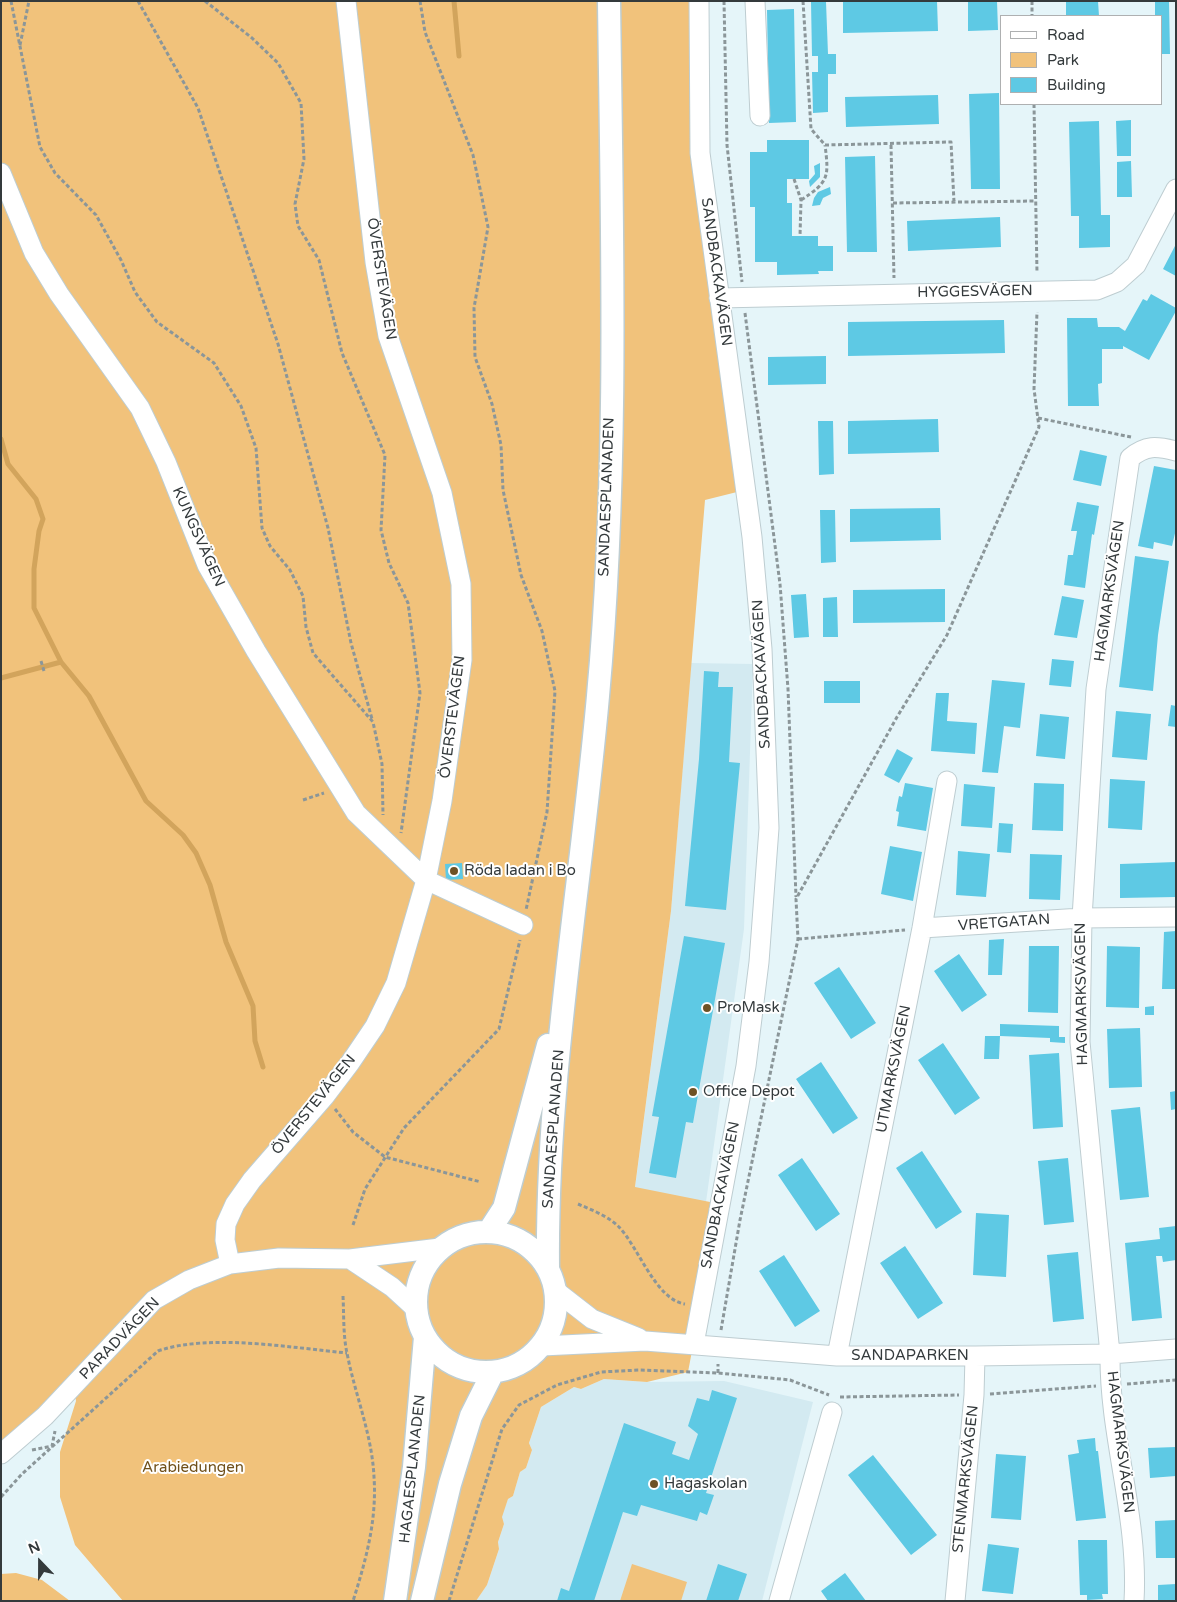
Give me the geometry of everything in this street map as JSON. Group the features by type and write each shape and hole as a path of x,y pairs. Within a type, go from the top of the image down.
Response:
{"main road":[{"name":"SANDAESPLANADEN","path":"548,1268 550,1158 563,990 598,696 609,514 612,266 609,1"},
{"name":"SANDAESPLANADEN","path":"489,1231 504,1208 563,990"},
{"path":"489,1231 514,1236 535,1251 548,1268 556,1291 555,1319 542,1346 529,1358 516,1366 492,1372 474,1371 455,1365 442,1357 425,1337 416,1309 416,1292 420,1279 431,1258 440,1248 463,1235 489,1231"},
{"name":"HAGAESPLANADEN","path":"395,1601 414,1467 425,1337"},
{"name":"HAGAESPLANADEN","path":"422,1601 450,1484 471,1416 492,1372"}],"street":[{"name":"ÖVERSTEVÄGEN","path":"230,1264 225,1240 226,1224 235,1204 252,1180 324,1096 375,1026 396,983 426,880 442,801 462,660 461,584 442,493 388,336 376,262 346,1"},
{"name":"SANDBACKAVÄGEN","path":"694,1344 746,1066 759,962 768,828 762,649 753,546 700,153 698,1"},
{"path":"755,1 760,116"},
{"name":"KUNGSVÄGEN","path":"1,173 34,253 59,294 140,408 166,462 208,565 339,788 356,813 399,852 426,880"},
{"name":"HYGGESVÄGEN","path":"720,298 1097,290 1117,282 1136,265 1176,189"},
{"path":"1146,449 1176,451"},
{"name":"HAGMARKSVÄGEN","path":"1134,1601 1129,1506 1109,1385 1110,1354 1080,1042 1082,918 1096,689 1130,458 1146,449"},
{"name":"UTMARKSVÄGEN","path":"837,1356 922,928 946,781"},
{"path":"426,880 523,925"},
{"name":"VRETGATAN","path":"922,928 1082,918 1176,916"},
{"name":"PARADVÄGEN","path":"1,1454 44,1416 154,1300 189,1280 230,1264 279,1258 350,1259 440,1248"},
{"path":"350,1259 392,1287 416,1309"},
{"name":"SANDAPARKEN","path":"556,1291 592,1319 645,1341"},
{"name":"SANDAPARKEN","path":"542,1346 645,1341 837,1356 1110,1354 1176,1349"},
{"name":"STENMARKSVÄGEN","path":"955,1601 974,1395 975,1356"},
{"path":"778,1601 832,1412"}],"path":[{"path":"11,1 40,147 55,173 96,215 121,260 135,292 158,322 214,363 241,406 256,448 262,528 270,546 290,570 303,596 306,627 313,653 372,722"},
{"path":"20,46 29,1"},
{"path":"138,1 198,108 278,344 328,528 352,643 382,764 383,820"},
{"path":"205,1 252,38 278,63 301,103 304,159 294,204 298,226 319,260 342,353 385,455 381,530 389,564 408,603 420,693 399,852"},
{"path":"353,1225 365,1189 404,1128 498,1028 523,925 547,812 556,691 542,631 521,575 503,490 502,445 492,404 475,357 474,308 488,227 473,155 425,32 420,1"},
{"path":"718,1373 723,1307 798,939 788,699 780,584 743,297 727,145 724,1"},
{"path":"801,200 824,183 828,174 824,145 811,129 803,1"},
{"path":"1032,1 1032,15"},
{"path":"1034,105 1037,273"},
{"path":"824,145 891,145 951,142 954,202"},
{"path":"891,145 895,294"},
{"path":"794,179 801,200 800,236"},
{"path":"893,203 1036,201"},
{"path":"796,899 897,716 946,635 1039,427 1034,389 1036,312"},
{"path":"1038,418 1136,438 1146,449"},
{"path":"41,661 44,671"},
{"path":"303,800 339,788"},
{"path":"798,939 922,928"},
{"path":"324,1096 354,1132 385,1157 482,1182"},
{"path":"578,1204 597,1212 618,1226 637,1251 658,1286 676,1303 723,1307"},
{"path":"343,1296 347,1352 368,1434 374,1476 374,1513 368,1551 353,1601"},
{"path":"1,1497 34,1463 158,1350 173,1345 227,1342 347,1352"},
{"path":"449,1601 502,1429 519,1404 557,1385 601,1372 639,1370 718,1373 790,1380 836,1397 974,1395 1176,1380"}],"shaded area":[{"path":"691,663 753,664 744,929 706,1202 635,1188 671,911"},
{"name":"Hagaskolan","path":"604,1379 647,1382 724,1381 813,1402 762,1601 476,1601 487,1585 499,1549 498,1542 504,1524 501,1517 508,1499 513,1496 520,1472 526,1468 532,1450 529,1443 541,1407 574,1387 581,1389"}],"green space":[{"name":"Arabiedungen","path":"1,1 699,1 699,85 745,490 705,500 671,911 635,1187 720,1204 688,1372 647,1382 604,1379 581,1389 574,1387 541,1407 529,1443 532,1450 526,1468 520,1472 513,1496 508,1499 502,1517 504,1524 498,1542 499,1549 487,1585 476,1601 123,1601 75,1545 60,1497 60,1452 76,1401 74,1387 1,1454"},
{"path":"632,1564 687,1582 681,1601 620,1601"},
{"path":"16,1573 42,1580 70,1601 1,1601 1,1574"}],"building":[{"path":"937,1 938,31 843,33 843,2"},
{"path":"968,1 997,1 998,30 968,31"},
{"path":"1066,1 1098,1 1099,15 1066,15"},
{"path":"1155,1 1169,1 1170,54 1162,54 1162,15 1155,15"},
{"path":"811,2 826,2 828,54 836,54 836,74 828,74 828,112 813,113 812,72 818,72 818,56 812,56"},
{"path":"794,9 796,122 769,123 767,10"},
{"path":"999,93 1000,189 971,189 969,94"},
{"path":"938,95 939,124 846,127 845,97"},
{"path":"1131,120 1131,156 1117,156 1116,121"},
{"path":"1099,121 1101,215 1110,215 1110,247 1079,248 1079,216 1071,216 1069,122"},
{"path":"767,140 809,140 809,179 787,179 787,203 792,203 792,236 818,236 818,246 833,246 833,271 818,271 819,274 777,275 777,262 755,262 755,207 750,207 750,152 767,152"},
{"path":"875,156 877,252 847,252 845,157"},
{"path":"1131,161 1132,197 1117,197 1117,162"},
{"path":"820,163 820,177 810,187 809,181 815,174 814,166"},
{"path":"830,187 831,194 823,198 820,205 812,206 818,192"},
{"path":"1000,217 1001,247 908,251 907,221"},
{"path":"1176,244 1176,276 1163,269"},
{"path":"1151,294 1176,308 1176,311 1149,360 1123,346 1123,349 1102,349 1102,383 1098,384 1099,406 1068,406 1067,318 1097,318 1098,327 1119,327 1125,331 1143,299 1147,301"},
{"path":"1004,320 1005,353 848,356 848,322"},
{"path":"826,356 826,384 768,385 768,357"},
{"path":"938,419 939,452 848,454 848,421"},
{"path":"818,421 833,421 834,474 819,475"},
{"path":"1080,450 1107,456 1101,486 1073,480"},
{"path":"1154,466 1176,470 1176,529 1172,546 1154,542 1153,549 1138,546"},
{"path":"1077,502 1099,506 1094,535 1092,534 1085,588 1064,585 1068,555 1073,555 1077,531 1071,531"},
{"path":"940,508 941,540 850,542 850,509"},
{"path":"820,510 835,510 836,562 821,563"},
{"path":"1135,556 1169,561 1158,635 1153,691 1119,687"},
{"path":"945,589 945,622 853,623 853,590"},
{"path":"806,594 809,637 794,638 791,595"},
{"path":"1062,596 1084,600 1077,638 1054,635"},
{"path":"837,597 838,637 823,637 823,598"},
{"path":"1052,659 1074,661 1071,687 1049,685"},
{"path":"704,671 719,672 718,687 733,687 729,762 740,763 726,910 685,906 699,759"},
{"path":"992,680 1025,683 1020,728 1004,726 998,773 982,772"},
{"path":"824,681 860,681 860,703 824,703"},
{"path":"936,693 949,693 947,721 977,723 975,754 931,751"},
{"path":"1171,705 1176,706 1176,727 1168,726"},
{"path":"1116,711 1151,714 1147,760 1112,757"},
{"path":"1040,714 1069,717 1065,759 1036,756"},
{"path":"897,749 913,758 899,783 884,775"},
{"path":"1110,779 1145,781 1142,830 1108,828"},
{"path":"905,783 933,788 926,831 897,826 899,812 896,811 899,796 902,797"},
{"path":"1034,783 1064,784 1063,831 1032,830"},
{"path":"964,784 995,787 992,828 961,826"},
{"path":"999,823 1013,824 1011,853 997,852"},
{"path":"890,846 922,852 913,901 881,894"},
{"path":"958,851 990,854 986,897 956,895"},
{"path":"1030,854 1062,855 1060,900 1029,899"},
{"path":"1176,862 1176,897 1120,898 1120,864"},
{"name":"Röda ladan i Bo","path":"462,863 463,879 446,880 445,864"},
{"path":"1176,931 1176,989 1162,989 1164,932"},
{"path":"684,936 725,943 693,1123 686,1122 676,1178 649,1173 659,1117 652,1116"},
{"path":"1004,939 1002,975 988,975 989,940"},
{"path":"1029,946 1059,946 1058,1013 1028,1012"},
{"path":"1107,946 1140,947 1139,1008 1106,1007"},
{"path":"959,954 987,995 962,1012 934,971"},
{"path":"839,967 876,1023 851,1039 814,983"},
{"path":"1154,1006 1154,1015 1145,1015 1145,1007"},
{"path":"1000,1024 1059,1026 1059,1037 1065,1037 1065,1043 1050,1042 1050,1038 1000,1036"},
{"path":"1140,1028 1142,1087 1109,1088 1107,1029"},
{"path":"985,1036 1000,1036 999,1059 984,1059"},
{"path":"943,1043 980,1098 955,1115 918,1060"},
{"path":"1059,1053 1063,1127 1033,1129 1029,1055"},
{"path":"821,1062 858,1118 833,1134 796,1079"},
{"path":"1176,1091 1176,1109 1171,1110 1170,1092"},
{"path":"1140,1107 1149,1197 1120,1200 1111,1110"},
{"path":"922,1151 962,1212 936,1229 896,1168"},
{"path":"802,1158 840,1214 816,1231 778,1175"},
{"path":"1068,1158 1074,1222 1044,1225 1038,1161"},
{"path":"976,1213 1009,1215 1006,1277 973,1275"},
{"path":"1176,1226 1176,1260 1163,1262 1162,1256 1156,1256 1162,1318 1132,1321 1125,1243 1160,1239 1159,1228"},
{"path":"905,1246 943,1303 918,1319 880,1263"},
{"path":"1078,1252 1084,1319 1053,1322 1047,1255"},
{"path":"784,1255 820,1311 795,1327 759,1271"},
{"path":"712,1390 737,1398 706,1493 714,1495 707,1515 700,1512 697,1521 641,1505 637,1516 623,1512 594,1601 557,1601 561,1588 569,1591 624,1423 676,1442 672,1454 689,1460 698,1434 688,1426 697,1398 709,1401"},
{"path":"1095,1438 1106,1518 1076,1521 1068,1455 1079,1453 1077,1440"},
{"path":"1176,1447 1176,1476 1150,1478 1148,1448"},
{"path":"996,1454 1026,1456 1021,1520 991,1518"},
{"path":"873,1455 937,1535 911,1555 848,1475"},
{"path":"1176,1520 1176,1558 1156,1558 1155,1521"},
{"path":"1078,1540 1107,1540 1108,1594 1102,1594 1103,1599 1087,1600 1087,1595 1080,1595"},
{"path":"988,1544 1019,1548 1013,1594 982,1591"},
{"path":"718,1564 747,1574 738,1601 706,1601"},
{"path":"845,1573 866,1601 828,1601 821,1591"},
{"path":"1176,1584 1176,1601 1158,1601 1158,1585"}],"waterway":[{"path":"454,1 459,56"},
{"path":"1,439 8,464 36,499 43,519 39,531 34,569 34,608 61,662 89,696 146,801 183,835 196,853 210,885 226,942 253,1006 255,1041 263,1067"},
{"path":"1,678 61,662"}],"place":[{"name":"Röda ladan i Bo","path":"454,871"},
{"name":"ProMask","path":"707,1008"},
{"name":"Office Depot","path":"693,1092"},
{"name":"Hagaskolan","path":"654,1484"}]}
